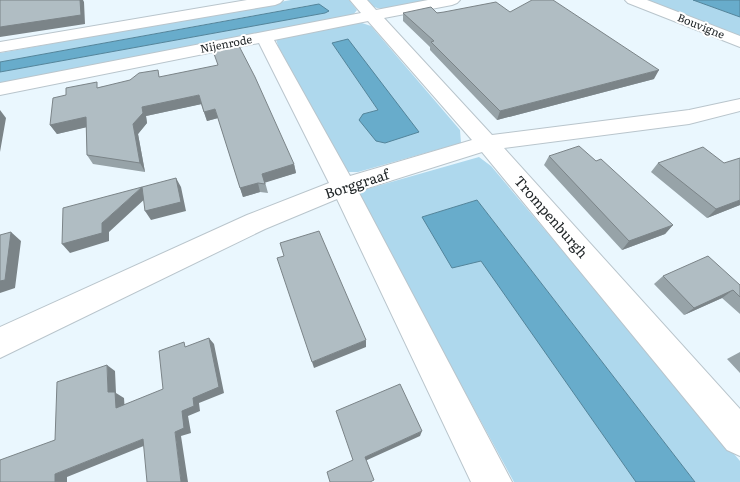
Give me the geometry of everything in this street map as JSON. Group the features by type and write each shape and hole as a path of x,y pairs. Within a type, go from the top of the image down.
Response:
{"street":[{"name":"Nijenrode","path":"0,89 264,37 365,8 452,0"},
{"name":"Bouvigne","path":"633,0 740,42"},
{"path":"0,46 268,1"},
{"name":"Trompenburgh","path":"365,8 487,143 740,437"},
{"path":"264,37 343,187 492,482"},
{"name":"Borggraaf","path":"0,343 256,222 343,187 487,143 688,117 740,105"}],"shaded area":[{"path":"291,0 349,0 357,10 353,15 0,83 0,72 325,13 311,5 0,62 0,53"},
{"path":"364,0 431,0 405,7 387,9 378,8"},
{"path":"642,0 693,0 740,17 740,37"},
{"path":"693,0 740,0 740,17"},
{"path":"319,4 329,11 0,72 0,62"},
{"path":"359,22 371,26 460,130 461,143 358,172 346,172 276,39","holes":["332,43 419,132 363,114 378,110"]},
{"path":"348,39 419,132 385,143 376,141 359,120 363,114 378,110 332,43"},
{"path":"479,157 491,166 740,461 740,482 695,482 477,200 422,217 481,260 636,482 514,482 356,192"},
{"path":"477,200 695,482 636,482 481,261 452,268 422,217"}],"building":[{"path":"0,0 80,0 81,15 0,27"},
{"path":"532,0 553,0 659,70 500,111 431,42 434,41 403,13 431,7 437,13 496,2 510,12"},
{"path":"239,46 294,164 262,174 265,184 258,183 240,188 215,109 204,112 199,95 142,107 143,113 133,124 140,163 87,155 86,117 50,125 53,98 66,95 66,88 97,82 97,88 130,80 139,73 158,70 159,77 218,65 213,51"},
{"path":"579,146 596,161 601,159 673,225 629,241 549,156"},
{"path":"703,147 724,163 740,158 740,200 716,209 658,163"},
{"path":"176,178 181,202 145,211 142,187"},
{"path":"142,187 102,223 102,233 62,244 63,208"},
{"path":"319,231 366,340 312,362 277,258 284,256 280,243"},
{"path":"11,232 5,280 0,281 0,235"},
{"path":"708,256 740,285 740,297 733,290 694,308 663,276"},
{"path":"209,338 219,387 193,398 194,406 182,411 184,428 175,432 181,482 147,482 143,439 55,474 55,482 0,482 0,460 55,440 57,382 107,365 108,392 115,392 116,408 163,389 159,351 184,342 185,347"},
{"path":"400,384 422,431 365,457 374,480 370,482 330,482 327,472 353,460 336,411"}]}
